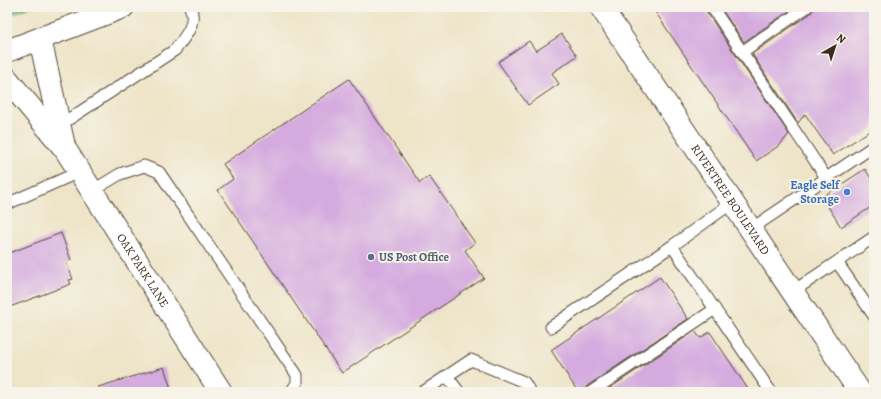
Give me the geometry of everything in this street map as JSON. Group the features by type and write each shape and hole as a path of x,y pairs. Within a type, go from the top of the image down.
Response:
{"street":[{"path":"7,51 123,7"},
{"name":"RIVERTREE BOULEVARD","path":"601,7 752,229 792,292 860,392"},
{"name":"OAK PARK LANE","path":"40,38 65,149"},
{"name":"OAK PARK LANE","path":"7,79 65,149 221,392"}],"lane":[{"path":"60,125 175,50 189,32 193,12 190,7"},
{"path":"712,7 827,178"},
{"path":"742,52 807,7"},
{"path":"752,229 874,146"},
{"path":"92,191 120,174 144,166 159,172 297,375 297,383 291,392"},
{"path":"7,204 80,172"},
{"path":"551,327 672,246 733,202"},
{"path":"792,292 874,237"},
{"path":"672,246 771,392"},
{"path":"837,262 874,316"},
{"path":"591,392 715,309"},
{"path":"423,392 471,360 524,382 530,392"},
{"path":"447,376 459,392"}],"green space":[{"path":"7,7 30,7 7,16"}],"building":[{"path":"652,7 705,7 706,11 789,134 780,145 756,161"},
{"path":"720,7 795,7 744,42"},
{"path":"814,7 874,7 874,128 833,155 805,114 798,123 752,54 811,13"},
{"path":"562,34 577,56 552,73 559,84 528,105 498,62 529,41 536,51"},
{"path":"349,79 420,183 429,176 475,243 465,250 484,278 342,373 218,190 233,179 223,164"},
{"path":"865,169 874,183 874,205 841,227 822,197"},
{"path":"61,233 71,260 66,262 73,279 69,280 71,284 7,308 7,254"},
{"path":"660,277 688,319 587,386 584,392 578,392 551,350"},
{"path":"695,331 700,338 710,332 750,392 604,392"},
{"path":"164,367 172,392 99,392 98,387"}],"place":[{"name":"Eagle Self Storage","path":"847,192"},
{"name":"US Post Office","path":"371,257"}]}
